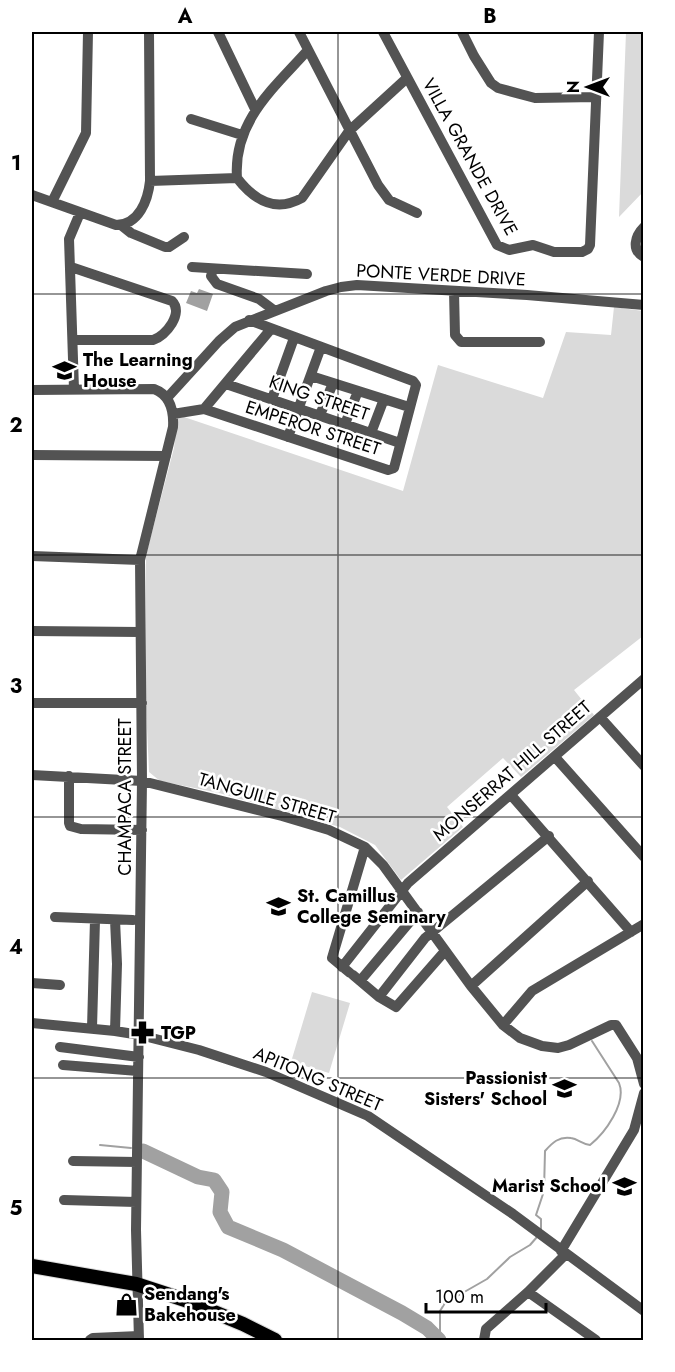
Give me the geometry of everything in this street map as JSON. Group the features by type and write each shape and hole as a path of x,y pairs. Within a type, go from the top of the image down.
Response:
{"main road":[{"path":"32,1266 136,1284 184,1300 243,1324 274,1341"}],"street":[{"path":"52,202 86,134 88,32"},
{"path":"121,225 134,217 145,203 150,181 149,32"},
{"path":"218,32 255,109"},
{"path":"299,32 349,131 386,197 417,213"},
{"name":"VILLA GRANDE DRIVE","path":"383,32 497,245 509,250 533,245 550,251 582,252 588,249 596,97"},
{"path":"462,32 491,83 498,88 535,98 596,97 599,32 594,32"},
{"path":"308,50 255,109 242,135 238,153 237,177 251,194 271,205 291,204 302,198 349,131 407,78"},
{"path":"191,119 242,135"},
{"path":"150,181 237,177"},
{"path":"32,195 110,224 121,225 131,233 165,247 169,247 184,237"},
{"path":"74,389 69,240 80,213"},
{"path":"640,232 637,251 644,257"},
{"path":"71,267 172,301 177,310 176,316 158,339 74,340"},
{"path":"192,267 307,274"},
{"path":"213,269 211,276 217,284 258,299 275,311"},
{"name":"PONTE VERDE DRIVE","path":"167,398 228,332 249,320 326,291 350,286 644,305"},
{"path":"454,291 455,335 461,342 540,342"},
{"name":"EMPEROR STREET","path":"173,414 204,409 388,470 394,468 416,385 413,381 249,320"},
{"path":"204,409 271,329"},
{"path":"272,399 294,338"},
{"path":"288,437 321,347"},
{"path":"311,376 409,407"},
{"path":"320,416 333,383"},
{"name":"KING STREET","path":"226,384 400,443"},
{"path":"32,390 146,388 157,390 167,398"},
{"path":"345,424 358,391"},
{"name":"CHAMPACA STREET","path":"139,1338 136,1284 136,1202 142,830 141,560 173,427 173,414 167,398"},
{"path":"371,433 384,399"},
{"path":"32,455 166,456"},
{"path":"32,556 141,560"},
{"path":"32,631 141,632"},
{"name":"MONSERRAT HILL STREET","path":"351,974 402,889 644,679"},
{"path":"32,703 142,704"},
{"path":"600,717 644,766"},
{"path":"555,757 644,857"},
{"name":"TANGUILE STREET","path":"32,776 142,781 282,816 329,830 365,847 402,889 416,914 503,1025 520,1038 542,1046 558,1048 611,1025 616,1025 637,1058 644,1084"},
{"path":"69,776 70,826 81,829 142,830"},
{"path":"511,795 631,932"},
{"path":"379,997 431,932 549,836"},
{"path":"365,847 332,959 393,1006 400,1005 446,951"},
{"path":"471,986 588,881"},
{"path":"351,974 416,914"},
{"path":"55,917 133,920"},
{"path":"92,1028 95,920"},
{"path":"115,920 117,964 115,1031"},
{"path":"503,1025 532,991 644,924"},
{"path":"32,984 60,985"},
{"name":"APITONG STREET","path":"32,1023 140,1035 199,1050 266,1072 368,1116 451,1171 644,1311"},
{"path":"60,1047 139,1057"},
{"path":"63,1065 138,1071"},
{"path":"484,1341 486,1329 528,1292 564,1253 634,1130 644,1093"},
{"path":"73,1161 137,1162"},
{"path":"64,1200 136,1202"},
{"path":"528,1292 596,1341"},
{"path":"90,1341 93,1338 139,1338"}],"shaded area":[{"path":"626,32 643,32 644,191 619,217"},
{"path":"199,289 213,294 207,311 186,303 191,291 197,293"},
{"path":"614,307 643,311 643,636 574,690 594,715 521,777 503,758 447,807 463,827 401,880 375,845 340,827 219,793 160,781 149,772 146,705 146,555 174,448 177,418 184,417 403,491 438,365 543,398 566,332 611,335"},
{"path":"312,992 350,1003 329,1073 291,1062"}],"waterway":[{"path":"541,1230 541,1219 536,1215 544,1191 545,1151 553,1143 563,1138 590,1145 608,1125 620,1099 619,1083 592,1041"},
{"path":"100,1145 131,1148"},
{"path":"143,1151 198,1177 214,1180 222,1192 220,1212 228,1227 283,1250 402,1313 427,1328 439,1340"},
{"path":"440,1340 440,1311 445,1303 487,1279 510,1257 530,1245 537,1237"}],"place":[{"name":"The Learning House","path":"65,370"},
{"name":"St. Camillus College Seminary","path":"279,906"},
{"name":"TGP","path":"143,1033"},
{"name":"Passionist Sisters' School","path":"565,1088"},
{"name":"Marist School","path":"624,1186"},
{"name":"Sendang's Bakehouse","path":"126,1304"}]}
